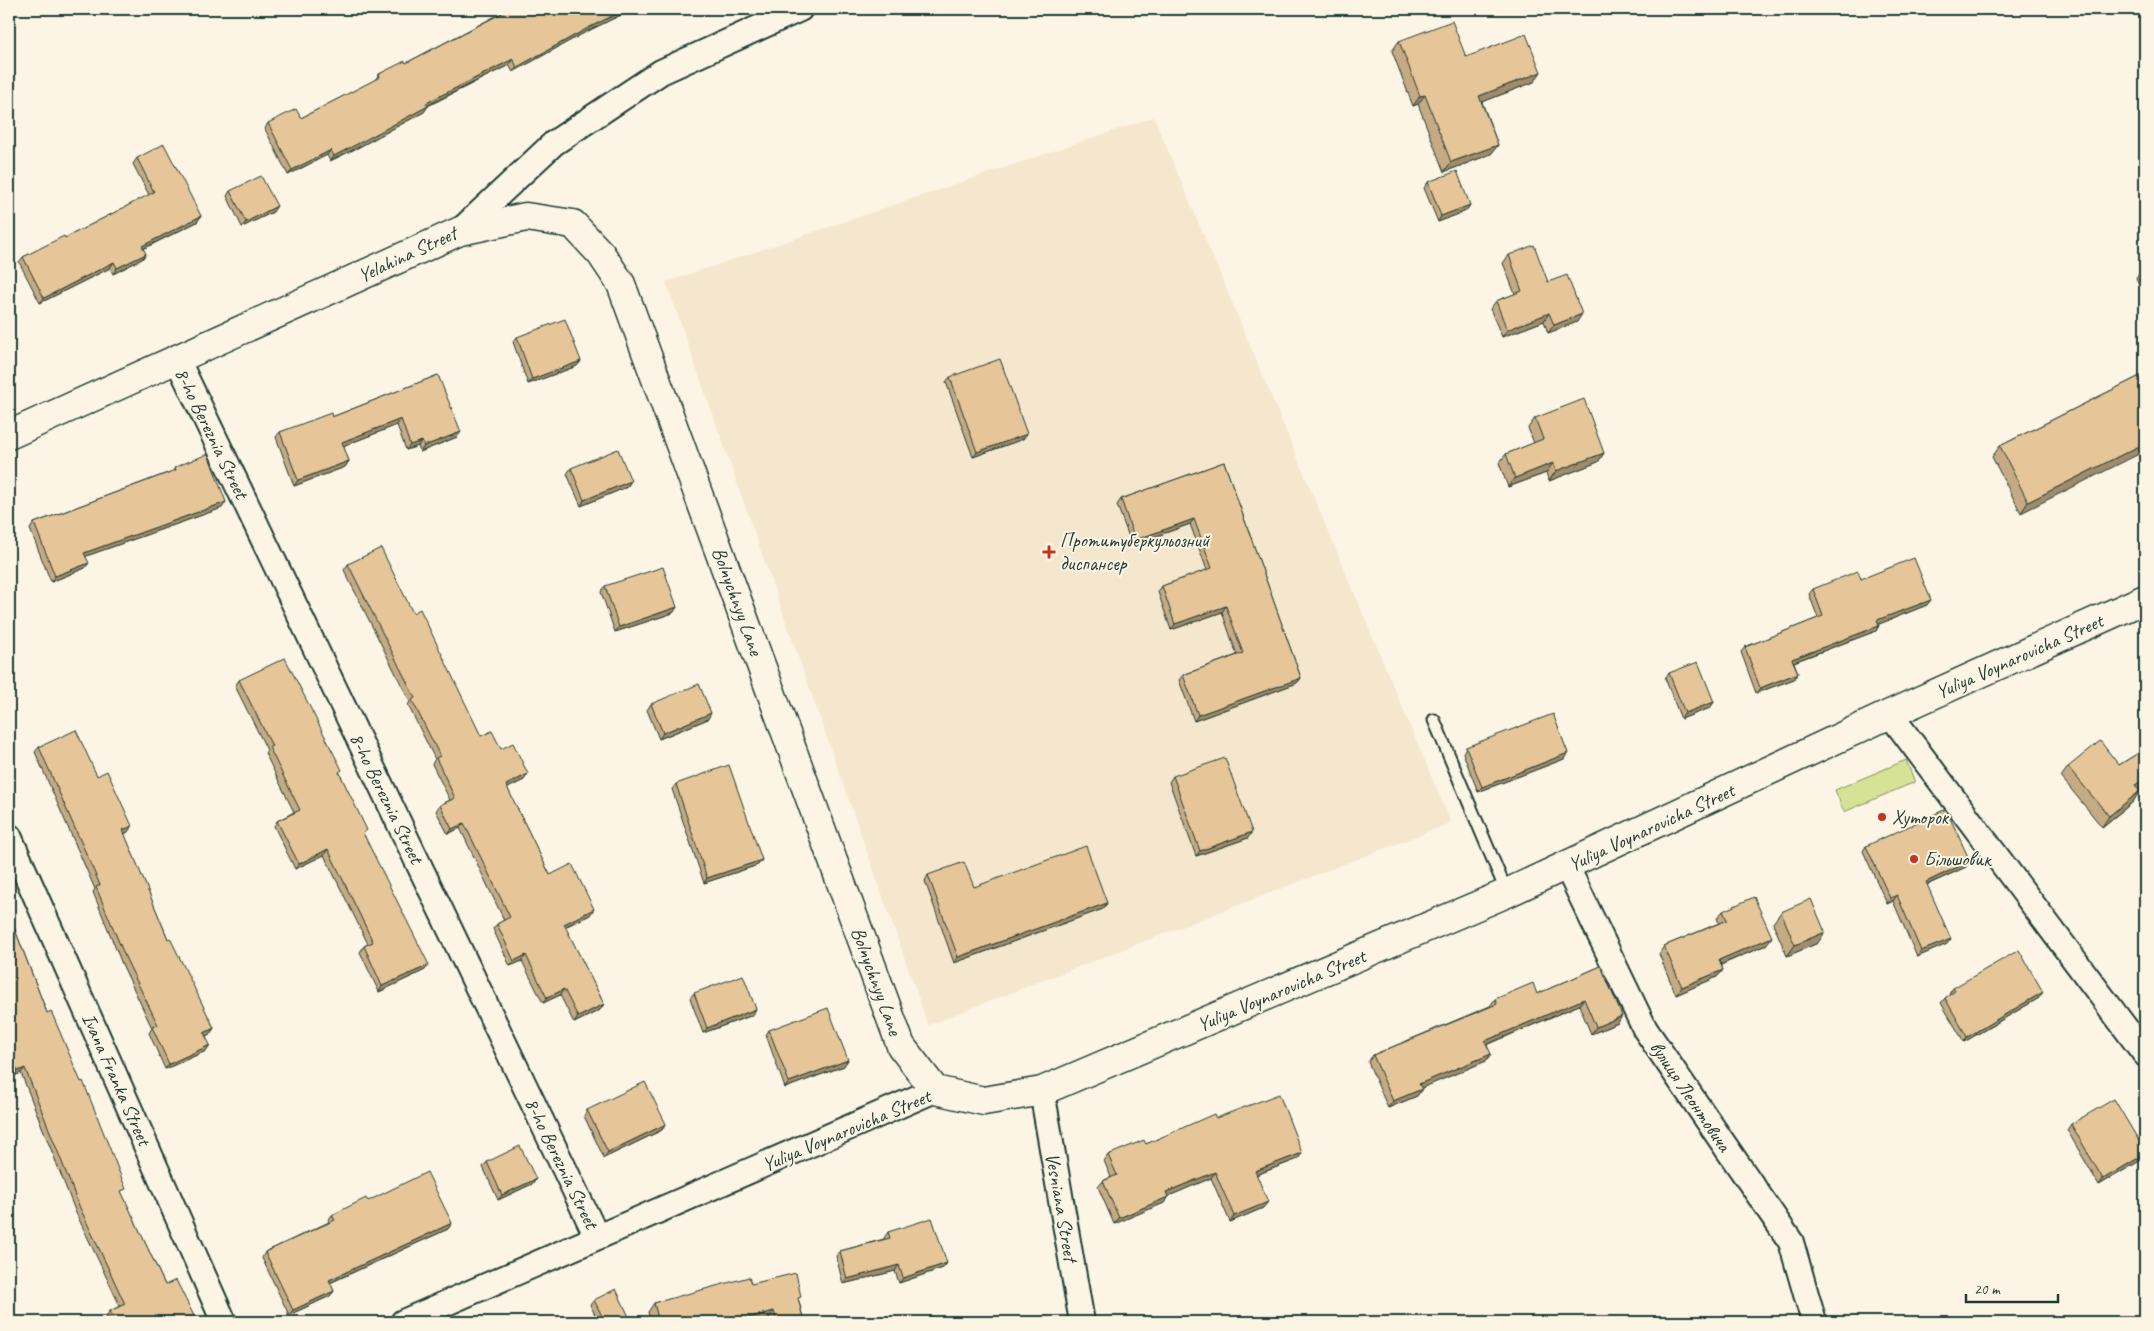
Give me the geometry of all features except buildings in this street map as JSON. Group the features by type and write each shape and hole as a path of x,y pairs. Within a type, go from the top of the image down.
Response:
{"main road":[{"name":"Bolnychnyy Lane","path":"460,231 526,217 573,224 601,254 621,284 901,1046 935,1090"},
{"name":"Yelahina Street","path":"9,435 460,231"},
{"name":"Yuliya Voynarovicha Street","path":"935,1090 984,1101 1042,1091 1567,867 1890,714 2145,599"}],"street":[{"name":"Yelahina Street","path":"460,231 554,142 661,72 800,9"},
{"name":"8-ho Bereznia Street","path":"177,359 597,1237"},
{"path":"1890,714 2145,1054"},
{"name":"Ivana Franka Street","path":"9,836 224,1322"},
{"name":"вулиця Леонтовича","path":"1567,867 1645,1029 1791,1242 1814,1322"},
{"name":"Yuliya Voynarovicha Street","path":"403,1322 935,1090"},
{"name":"Vesniana Street","path":"1042,1091 1082,1322"}],"lane":[{"path":"1434,720 1507,893"}],"shaded area":[{"name":"Протитуберкульозний диспансер","path":"1154,117 1451,823 928,1025 666,282"}],"green space":[{"path":"1906,760 1915,782 1844,812 1835,790"}],"place":[{"name":"Протитуберкульозний диспансер","path":"1049,552"},
{"name":"Хуторок","path":"1882,817"},
{"name":"Більшовик","path":"1914,859"}]}
